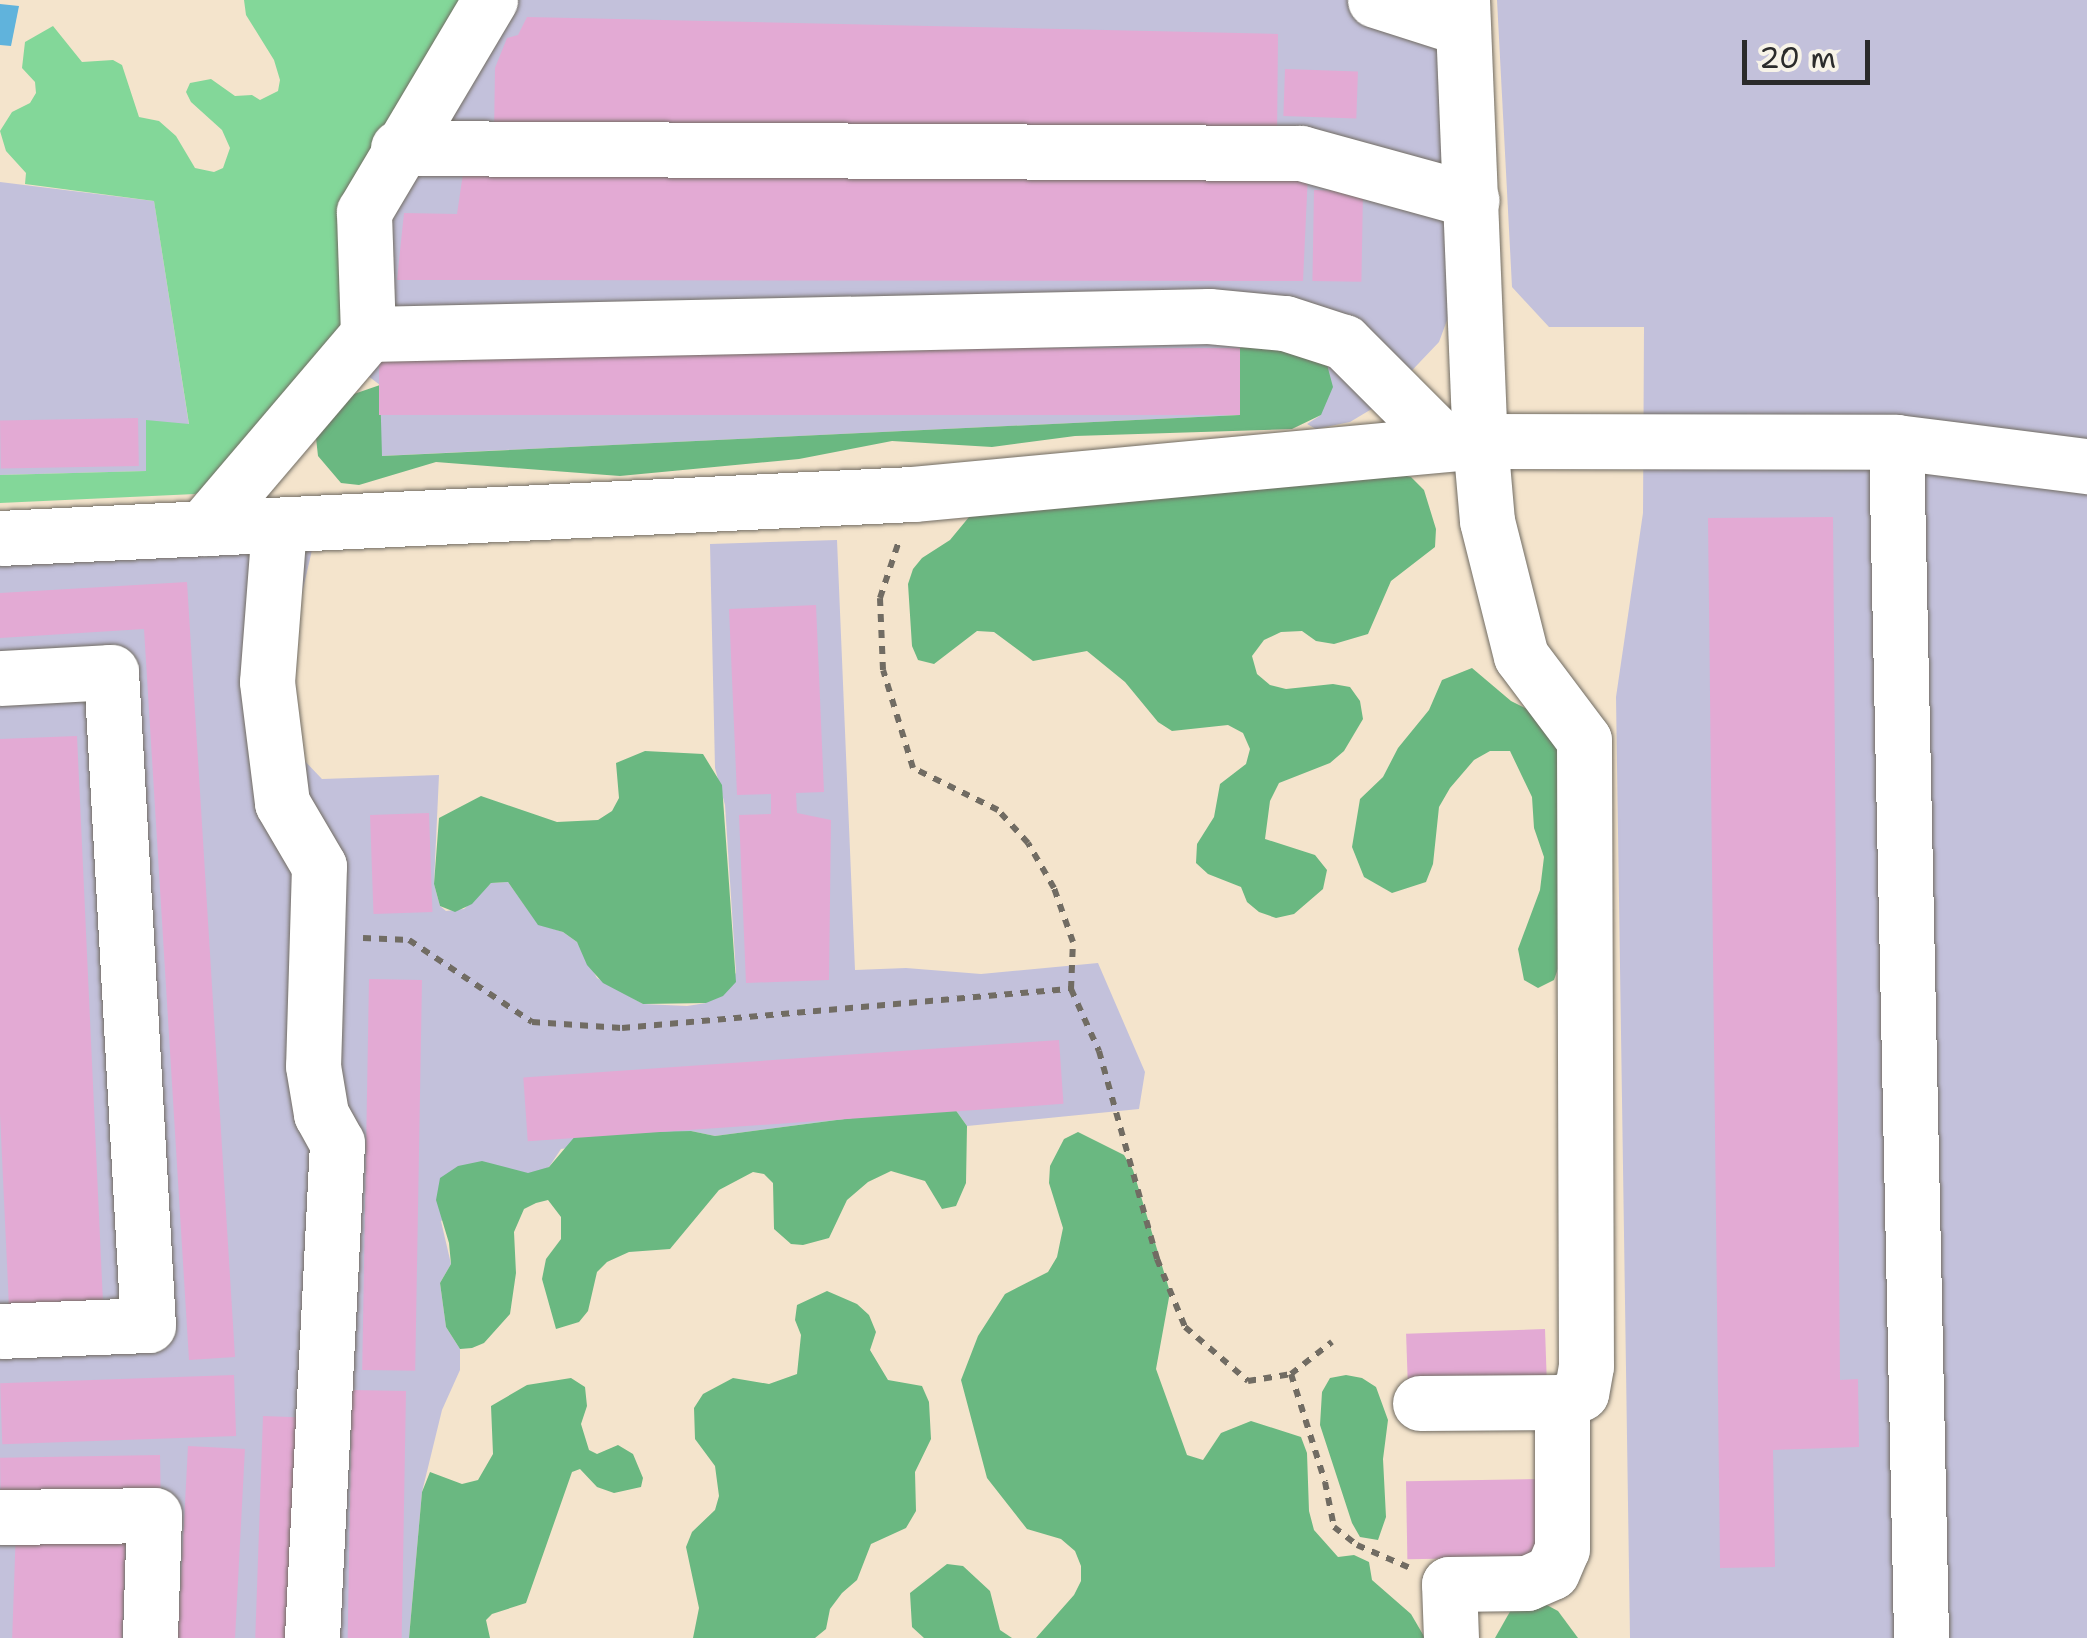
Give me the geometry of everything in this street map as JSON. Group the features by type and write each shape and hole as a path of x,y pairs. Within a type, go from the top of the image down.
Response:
{"lane":[{"path":"203,528 368,334 364,212 398,148 490,0"},
{"path":"1376,0 1463,14 1472,200 1462,442 1487,521 1521,656 1584,740 1586,1366 1581,1393 1562,1402 1420,1403"},
{"path":"398,148 1302,153 1472,200"},
{"path":"368,334 1209,316 1285,323 1344,342 1462,442"},
{"path":"0,538 914,494 1358,456 1462,442 1896,442 2087,466"},
{"path":"1896,442 1921,1638"},
{"path":"279,526 267,682 282,803 319,866 312,1066 321,1114 337,1143 312,1638"},
{"path":"0,678 111,672 148,1325 0,1331"},
{"path":"1451,1638 1449,1584 1528,1583 1552,1572 1562,1549 1562,1402"},
{"path":"0,1517 154,1515 150,1638"}],"path":[{"path":"914,494 880,598 883,670 913,768 998,810 1028,842 1054,888 1073,942 1071,989 1099,1051 1157,1258 1185,1327 1248,1381 1290,1374 1332,1342"},
{"path":"316,936 409,940 532,1022 622,1028 1071,989"},
{"path":"1290,1374 1325,1482 1334,1528 1357,1546 1449,1584"}],"shaded area":[{"path":"464,0 1444,0 1456,296 1439,342 1380,404 1350,422 1316,429 1307,424 1321,415 1240,348 1240,415 381,456 380,385 327,345"},
{"path":"1497,0 2087,0 2087,1638 1630,1638 1616,697 1643,513 1644,327 1549,327 1512,287"},
{"path":"0,182 154,201 189,425 147,471 0,475"},
{"path":"837,540 855,970 906,968 981,974 1098,963 1145,1072 1139,1109 967,1126 952,1105 715,1136 691,1131 561,1149 549,1167 441,1221 451,1264 440,1283 446,1327 460,1349 460,1370 442,1410 422,1492 409,1638 0,1638 0,561 312,550 291,641 300,756 322,779 439,775 434,884 440,906 446,911 464,909 491,883 508,882 538,924 563,932 577,942 597,978 643,1004 687,1006 706,1003 736,973 725,805 715,768 710,544"}],"green space":[{"path":"244,0 465,0 354,319 217,482 195,494 0,503 0,475 146,471 146,420 189,424 154,201 25,184 26,173 6,151 0,131 12,112 30,103 36,93 35,82 22,68 25,42 53,26 82,62 113,60 122,65 139,117 159,121 176,136 195,168 214,172 223,168 230,148 222,130 191,102 186,92 190,83 211,79 235,96 252,95 260,100 278,91 280,80 274,60 246,15"},
{"path":"1256,340 1325,357 1333,387 1321,415 1292,429 1075,436 992,447 892,441 799,459 620,476 436,462 359,485 341,483 318,456 316,438 326,422 351,395 380,385 382,456 1240,415 1240,348"},
{"path":"1394,473 1411,477 1424,490 1436,529 1435,547 1391,581 1368,634 1334,644 1316,641 1302,631 1281,632 1264,640 1252,656 1257,674 1270,685 1286,689 1333,684 1350,687 1360,701 1363,719 1344,751 1330,763 1279,783 1270,801 1265,839 1315,855 1327,870 1323,889 1294,914 1276,918 1259,912 1247,902 1241,887 1208,874 1196,863 1197,844 1214,817 1220,784 1246,764 1250,749 1243,733 1228,725 1172,731 1158,722 1125,682 1087,651 1033,661 994,632 977,631 934,664 918,660 912,646 908,584 913,569 922,558 950,540 969,517 983,510 1100,505"},
{"path":"1472,668 1511,701 1557,724 1560,963 1554,980 1538,988 1524,980 1518,949 1540,890 1544,857 1534,828 1532,797 1510,751 1490,751 1474,760 1450,788 1439,807 1433,864 1426,882 1392,893 1364,877 1352,847 1360,799 1383,777 1398,748 1429,710 1442,680"},
{"path":"645,751 703,754 722,785 736,982 723,996 706,1003 643,1004 603,983 587,965 577,942 563,932 538,925 508,882 491,883 472,904 455,912 440,906 434,884 439,818 481,796 557,822 598,820 612,811 619,798 616,763"},
{"path":"952,1105 967,1126 966,1183 956,1206 942,1209 925,1181 891,1171 868,1182 847,1200 829,1238 791,1244 774,1229 773,1183 764,1174 753,1172 719,1190 670,1249 629,1252 607,1262 597,1272 588,1311 579,1322 556,1329 542,1279 546,1259 561,1239 561,1217 548,1200 524,1209 514,1232 516,1273 510,1314 484,1343 472,1348 460,1349 446,1327 440,1283 451,1264 436,1200 440,1178 458,1166 482,1161 528,1173 549,1167 577,1134 691,1131 715,1136"},
{"path":"1078,1132 1124,1155 1133,1170 1170,1292 1156,1369 1187,1455 1203,1460 1221,1433 1251,1421 1301,1437 1307,1453 1309,1511 1314,1530 1338,1557 1354,1555 1369,1562 1372,1580 1411,1614 1425,1638 1036,1638 1074,1595 1081,1581 1081,1566 1075,1551 1061,1539 1027,1529 987,1478 961,1380 978,1336 1005,1294 1048,1272 1057,1257 1063,1228 1049,1183 1050,1166 1064,1139"},
{"path":"827,1291 857,1304 869,1315 876,1332 870,1350 888,1380 922,1386 929,1402 931,1439 915,1472 916,1511 906,1528 871,1544 857,1580 830,1609 826,1629 815,1638 693,1638 699,1608 686,1547 692,1532 715,1510 719,1496 715,1466 695,1439 694,1408 703,1394 733,1378 769,1384 797,1374 801,1335 795,1320 797,1305"},
{"path":"571,1378 585,1387 587,1406 581,1424 589,1450 597,1454 618,1445 633,1454 643,1478 641,1487 614,1493 597,1487 580,1469 572,1472 526,1603 492,1614 486,1620 490,1638 409,1638 422,1492 430,1472 462,1484 478,1480 493,1454 491,1406 527,1385"},
{"path":"1330,1378 1362,1378 1376,1387 1388,1420 1383,1459 1386,1517 1378,1540 1360,1537 1352,1523 1320,1425 1322,1392"},
{"path":"947,1564 963,1566 990,1591 1000,1630 1012,1638 924,1638 912,1627 910,1593"},
{"path":"1543,1603 1558,1611 1578,1638 1495,1638 1512,1608"}],"water":[{"path":"0,4 19,6 11,46 0,45"}],"building":[{"path":"527,17 1278,34 1277,140 494,134 495,68 507,38 518,35"},
{"path":"1285,69 1358,72 1356,119 1283,116"},
{"path":"465,160 1308,174 1303,281 397,280 404,213 457,214"},
{"path":"1314,190 1363,191 1361,282 1312,281"},
{"path":"379,348 1240,348 1240,415 379,415"},
{"path":"138,418 139,466 1,468 0,420"},
{"path":"1833,517 1840,1380 1858,1379 1859,1447 1773,1450 1775,1567 1720,1568 1708,518"},
{"path":"187,582 235,1357 189,1360 144,629 0,638 0,593"},
{"path":"816,605 824,792 796,793 797,813 831,820 829,980 746,983 739,815 771,814 771,794 737,795 729,609"},
{"path":"77,736 103,1303 9,1307 0,1114 0,739"},
{"path":"429,813 432,912 373,914 370,815"},
{"path":"369,979 422,980 415,1371 362,1370"},
{"path":"1059,1040 1063,1104 528,1141 523,1077"},
{"path":"1545,1329 1547,1375 1408,1380 1406,1334"},
{"path":"234,1375 236,1436 2,1444 0,1383"},
{"path":"352,1390 406,1391 402,1638 348,1638"},
{"path":"263,1416 311,1418 303,1638 255,1638"},
{"path":"188,1446 245,1449 235,1638 178,1638"},
{"path":"160,1455 161,1500 1,1503 0,1458"},
{"path":"1542,1479 1543,1557 1407,1559 1406,1481"},
{"path":"16,1528 126,1532 122,1638 12,1638"}]}
